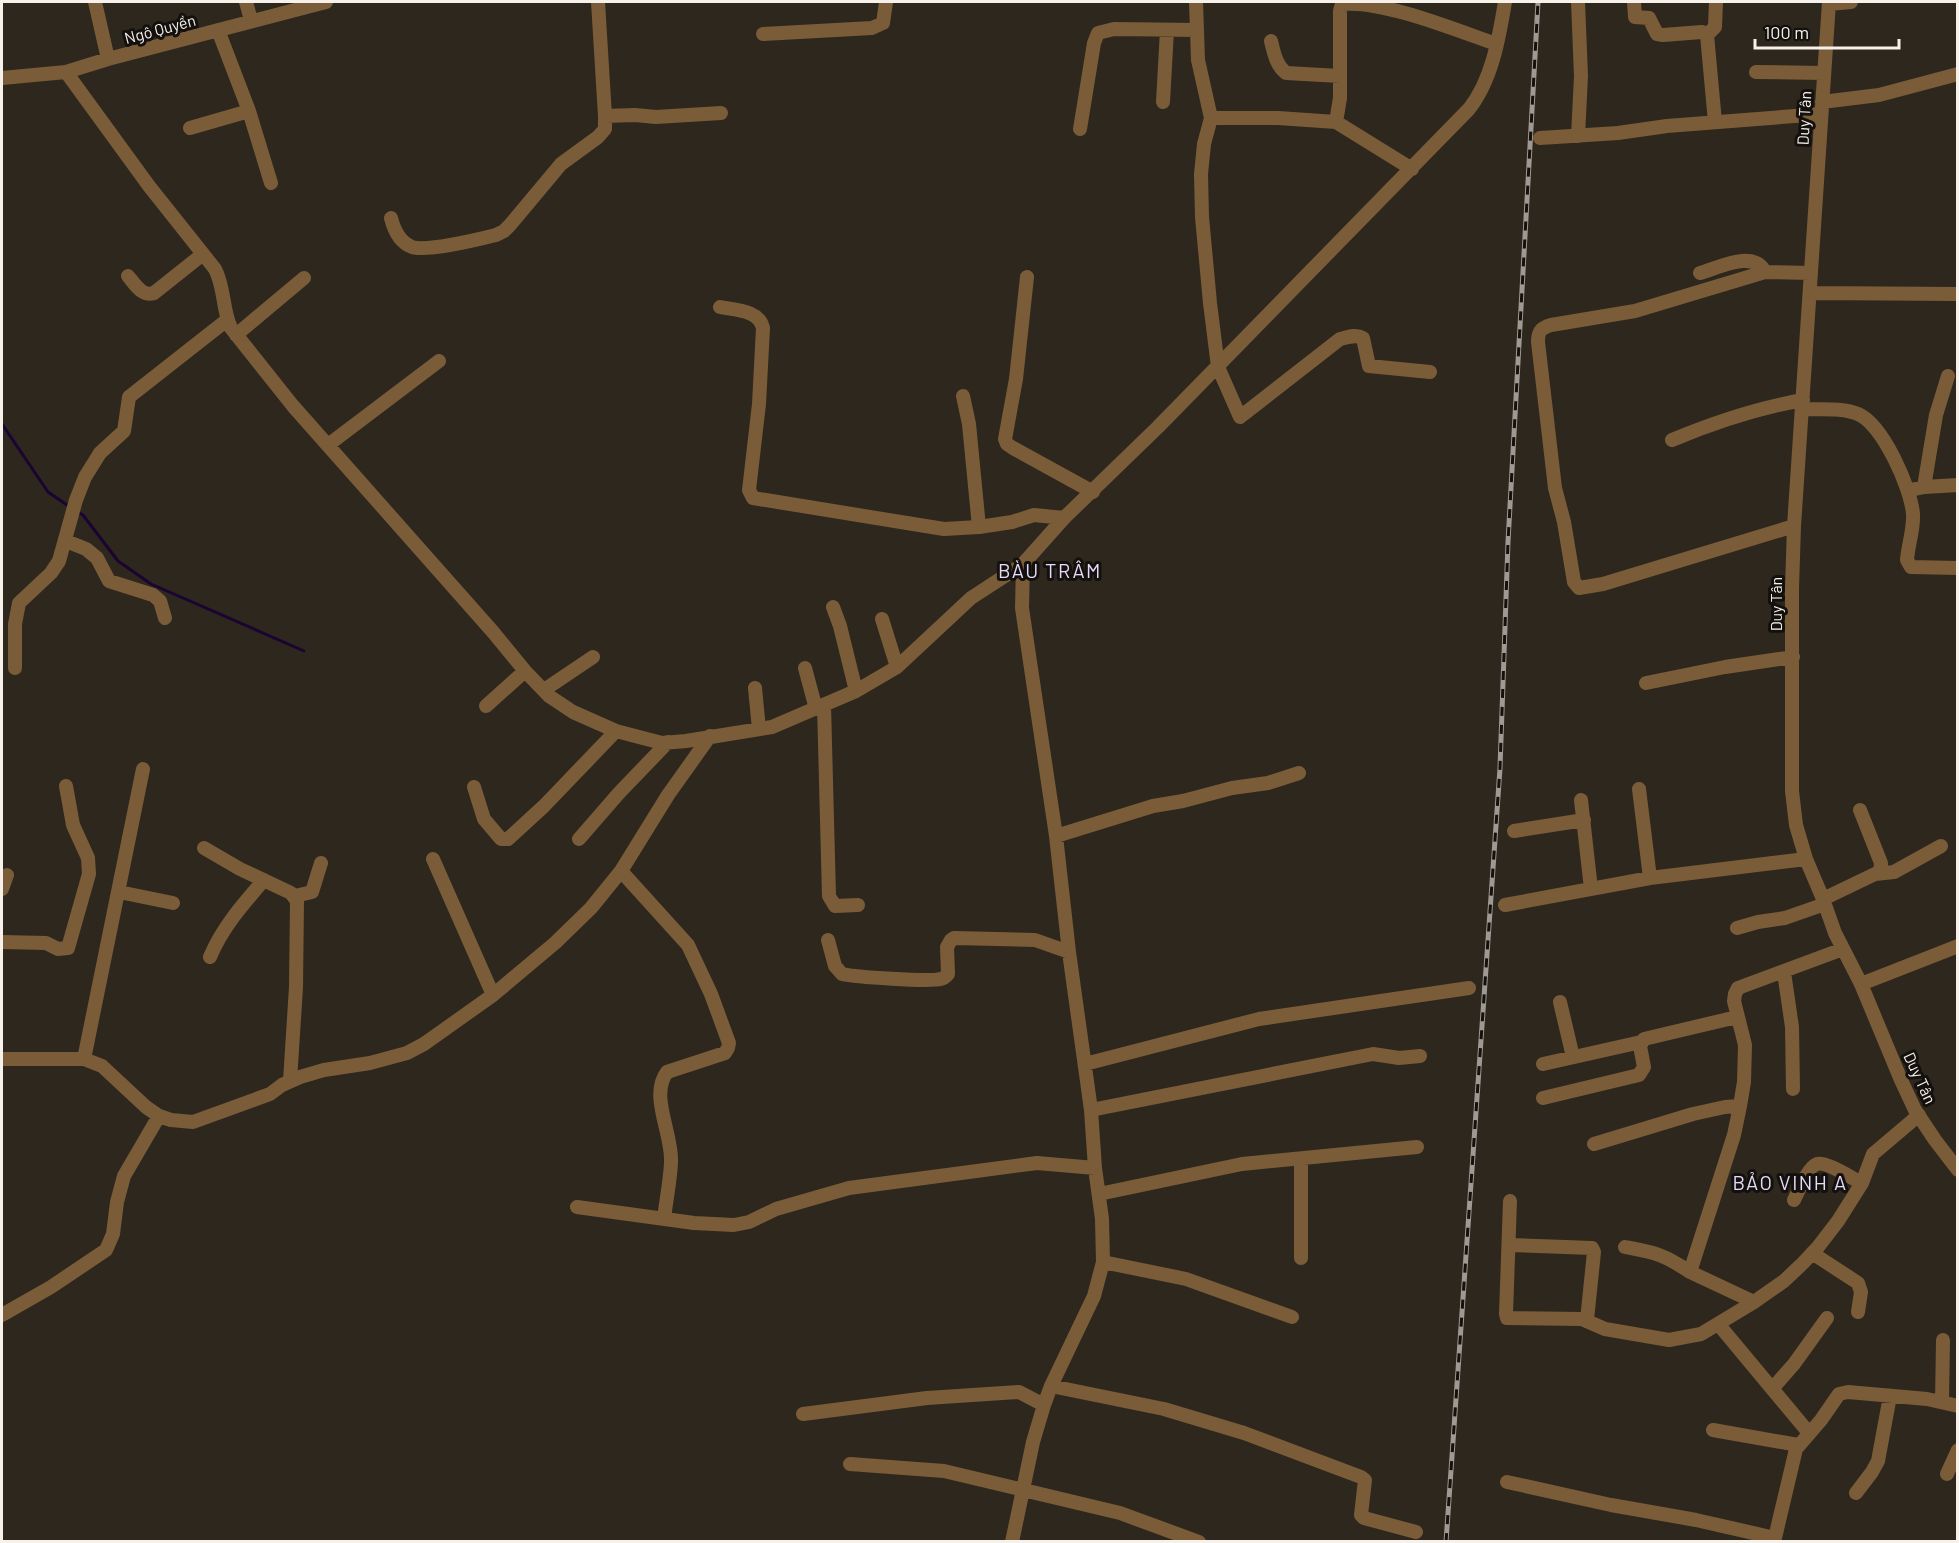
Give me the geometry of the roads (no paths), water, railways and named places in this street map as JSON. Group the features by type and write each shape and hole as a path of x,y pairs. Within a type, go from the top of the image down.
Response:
{"street":[{"path":"95,2 108,59"},
{"path":"246,2 251,20"},
{"path":"390,218 395,233 412,247 466,242 496,235 510,225 561,164 598,137 605,129 605,116 598,2"},
{"path":"763,34 872,28 883,23 886,2"},
{"path":"1196,2 1198,60 1211,118 1202,159 1202,217 1218,367 1240,417 1340,339 1349,336 1363,338 1369,366 1430,372"},
{"path":"66,72 220,279 227,320 236,335 293,406 493,632 525,672 544,690 573,711 615,731 645,740 669,742 772,727 856,691 897,667 971,598 1023,564 1064,518 1218,367 1412,169 1474,102 1488,73 1504,2"},
{"path":"1578,2 1581,76 1578,136"},
{"path":"1634,2 1635,17 1649,18 1657,34 1702,32 1707,35"},
{"path":"1707,35 1715,27 1716,2"},
{"path":"1829,3 1851,2"},
{"name":"Ngô Quyền","path":"2,78 66,72 318,3"},
{"name":"Duy Tân","path":"1829,3 1794,526 1793,811 1806,859 1901,1080 1919,1115 1958,1170"},
{"path":"1336,122 1342,4 1395,8 1496,44"},
{"path":"1080,129 1094,43 1098,33 1114,29 1197,30"},
{"path":"218,30 249,111 271,183"},
{"path":"1163,102 1167,30"},
{"path":"1707,35 1715,122"},
{"path":"1271,41 1280,68 1286,73 1340,76"},
{"path":"1756,72 1824,73"},
{"path":"1540,138 1715,122 1821,108 1958,74"},
{"path":"190,128 249,111"},
{"path":"605,116 675,117 721,113"},
{"path":"1211,118 1278,118 1336,122 1412,169"},
{"path":"128,276 144,294 149,295 203,254"},
{"path":"1700,273 1752,260 1758,262 1765,272"},
{"path":"1794,526 1603,584 1579,588 1574,582 1564,522 1555,489 1545,417 1538,332 1565,321 1608,317 1635,311 1765,272 1811,273"},
{"path":"1027,277 1016,379 1005,439 1007,444 1013,448 1092,492"},
{"path":"236,335 304,278"},
{"path":"1810,293 1958,294"},
{"path":"720,307 753,315 760,319 763,328 759,404 749,490 753,498 926,527 960,529 979,527 1012,522 1034,515 1064,518"},
{"path":"15,668 15,624 19,603 51,573 59,561 85,477 94,460 124,431 129,398 227,320"},
{"path":"328,445 440,361"},
{"path":"1924,487 1935,415 1948,376"},
{"path":"963,396 969,424 979,527"},
{"path":"1672,440 1720,421 1761,409 1802,405 1855,413 1868,420 1892,456 1908,491 1913,517 1906,560 1908,564 1911,567 1958,568"},
{"path":"1908,491 1924,487 1958,485"},
{"path":"66,541 86,549 97,558 109,581 153,595 160,601 165,618"},
{"path":"1012,1542 1033,1442 1044,1405 1094,1296 1103,1262 1103,1235 1091,1110 1069,952 1056,836 1022,608 1023,564"},
{"path":"833,607 856,691"},
{"path":"882,619 897,667"},
{"path":"544,690 593,657"},
{"path":"1646,683 1725,667 1793,657"},
{"path":"805,668 820,707 829,896 835,906 858,905"},
{"path":"486,706 525,672"},
{"path":"755,688 759,729"},
{"path":"474,787 484,819 501,838 508,839 544,806 615,731"},
{"path":"2,1059 84,1059 102,1066 146,1107 159,1116 171,1120 193,1122 270,1094 290,1082 324,1070 370,1063 407,1053 424,1044 493,995 555,944 591,908 621,872 668,795 710,736"},
{"path":"579,839 619,793 669,742"},
{"path":"84,1059 143,770"},
{"path":"1056,836 1153,806 1184,801 1232,788 1268,783 1299,773"},
{"path":"2,942 46,943 58,950 68,948 89,874 88,858 73,825 66,786"},
{"path":"1639,789 1650,878"},
{"path":"1581,800 1591,889"},
{"path":"1860,810 1881,863 1880,873"},
{"path":"1514,831 1584,820"},
{"path":"1737,928 1785,918 1824,902 1880,873 1894,872 1941,846"},
{"path":"204,848 295,896 312,892 321,863"},
{"path":"433,859 493,995"},
{"path":"1505,905 1650,878 1806,859"},
{"path":"621,872 688,945 711,994 729,1043 725,1053 667,1072 662,1079 658,1092 671,1151 664,1219"},
{"path":"2,889 7,875"},
{"path":"210,957 217,938 264,880"},
{"path":"119,892 173,903"},
{"path":"290,1082 298,935 298,909 295,896"},
{"path":"828,940 836,966 842,974 890,978 935,980 945,977 948,974 947,947 954,938 1035,940 1069,952"},
{"path":"1861,984 1958,946"},
{"path":"1690,1272 1734,1136 1744,1082 1744,1045 1737,1017 1735,994 1738,988 1843,949"},
{"path":"1784,972 1792,1027 1793,1089"},
{"path":"1085,1064 1259,1019 1469,988"},
{"path":"1560,1002 1573,1057"},
{"path":"1543,1064 1737,1017"},
{"path":"1544,1098 1639,1075 1644,1067 1641,1042"},
{"path":"1091,1110 1374,1054 1399,1058 1420,1056"},
{"path":"1594,1144 1693,1114 1740,1106"},
{"path":"1510,1201 1506,1314 1508,1318 1576,1318 1587,1320 1605,1329 1669,1340 1701,1334 1719,1325 1784,1281 1812,1253 1838,1221 1862,1183 1873,1154 1919,1115"},
{"path":"2,1315 51,1287 106,1250 112,1234 124,1176 159,1116"},
{"path":"1099,1194 1242,1164 1417,1147"},
{"path":"1301,1159 1301,1258"},
{"path":"577,1208 734,1225 749,1222 787,1206 849,1188 1037,1163 1095,1168"},
{"path":"1794,1200 1810,1169 1820,1163 1862,1183"},
{"path":"1509,1245 1592,1248 1594,1252 1587,1320"},
{"path":"1625,1246 1658,1253 1690,1272 1754,1302"},
{"path":"1812,1253 1858,1283 1861,1292 1858,1312"},
{"path":"1103,1262 1186,1279 1292,1317"},
{"path":"1772,1389 1794,1364 1827,1318"},
{"path":"1719,1325 1809,1433"},
{"path":"1942,1402 1943,1340"},
{"path":"1051,1386 1164,1409 1244,1433 1360,1477 1365,1480 1366,1485 1361,1515 1364,1518 1416,1532"},
{"path":"803,1414 927,1398 1019,1392 1044,1405"},
{"path":"1508,1482 1611,1505 1684,1518 1775,1540 1793,1456 1798,1445 1821,1420 1839,1394 1848,1392 1890,1396 1958,1406"},
{"path":"1856,1493 1878,1461 1890,1396"},
{"path":"1713,1431 1798,1445"},
{"path":"1947,1474 1958,1450"},
{"path":"850,1464 944,1471 1120,1514 1199,1542"}],"waterway":[{"path":"2,424 48,492 70,507"},
{"path":"76,511 83,515 118,561 151,584 304,651"}],"railway":[{"path":"1446,1542 1500,768 1508,542 1538,2"}],"district":[{"name":"BÀU TRÂM","path":"1050,571"},
{"name":"BẢO VINH A","path":"1790,1183"}]}
